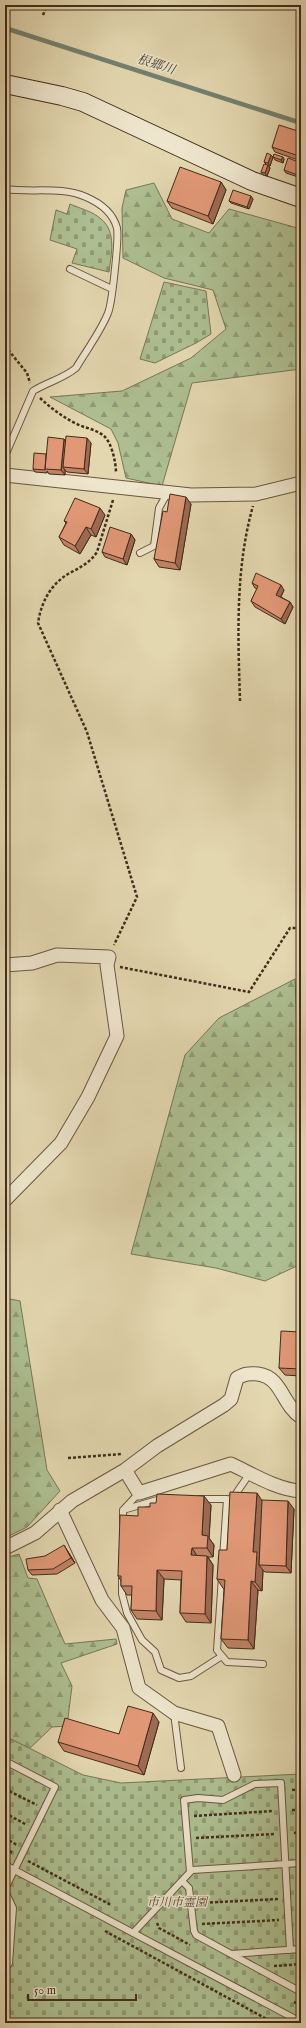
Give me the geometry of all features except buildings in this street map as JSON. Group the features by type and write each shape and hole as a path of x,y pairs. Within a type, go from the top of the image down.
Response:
{"street":[{"path":"5,84 83,102 252,181 301,198"},
{"path":"5,475 191,495 256,494 301,483"},
{"path":"5,965 32,963 58,956 108,961 117,1036 88,1097 61,1143 5,1200"},
{"path":"5,1548 36,1533 60,1510 72,1501 125,1470 157,1446 224,1405 231,1399 237,1378 247,1372 264,1374 272,1378 279,1387 289,1406 301,1417"},
{"path":"125,1470 139,1493 231,1464 293,1490 301,1490"},
{"path":"60,1510 102,1600 123,1628 139,1688 174,1713 218,1726 234,1774"}],"lane":[{"path":"5,189 19,191 61,191 85,197 106,208 117,228 112,289 108,312 76,368 68,375 43,384 33,391 5,456"},
{"path":"70,269 112,289"},
{"path":"140,553 154,546 158,508 168,492"},
{"path":"190,1499 227,1499 235,1495 250,1473"},
{"path":"123,1531 123,1510 139,1493"},
{"path":"123,1510 160,1498 168,1498"},
{"path":"222,1563 227,1499"},
{"path":"122,1570 122,1594 127,1612 142,1640 155,1652 161,1670 179,1678 191,1676 222,1656"},
{"path":"222,1570 217,1650 227,1662 263,1664"},
{"path":"174,1713 181,1768"},
{"path":"5,1761 55,1787 5,1890 13,1908 9,1963 5,1970"},
{"path":"190,1872 186,1839 184,1800 198,1798 223,1800 255,1784 281,1783 290,1950"},
{"path":"133,1933 192,1870 301,1864"},
{"path":"5,1865 301,2022"},
{"path":"182,1881 189,1888 193,1925 195,1933 200,1938 301,1992"},
{"path":"231,1954 301,1949"}],"path":[{"path":"43,15 47,5"},
{"path":"5,346 27,373 33,391 50,408 84,427 94,429 105,437 116,466 116,486 112,508 98,552 92,559 53,586 40,608 38,623 87,732 137,897 108,961 249,992 290,928 301,928"},
{"path":"240,701 238,627 245,533 256,494"},
{"path":"68,1458 117,1456 126,1452"},
{"path":"5,1788 44,1809"},
{"path":"185,1817 301,1810"},
{"path":"5,1813 35,1829"},
{"path":"186,1839 301,1832"},
{"path":"5,1849 15,1854"},
{"path":"26,1860 111,1905"},
{"path":"191,1904 288,1898"},
{"path":"193,1925 289,1919"},
{"path":"100,1928 274,2023"},
{"path":"256,1967 301,1964"}],"green space":[{"path":"154,183 172,219 209,233 229,209 301,229 301,369 192,383 162,486 126,478 118,443 111,429 50,397 122,391 191,358 226,329 213,290 164,278 123,258 122,208 126,190"},
{"path":"70,204 94,214 106,224 112,244 109,272 72,263 77,249 50,240 56,210 67,214"},
{"path":"164,282 206,291 211,334 155,363 140,359"},
{"path":"295,979 297,1029 301,1064 301,1264 265,1281 216,1268 131,1254 185,1055 219,1018"},
{"path":"5,1298 20,1301 47,1470 60,1491 27,1527 5,1538"},
{"path":"19,1554 28,1578 37,1579 65,1644 116,1639 117,1644 61,1663 72,1686 67,1726 52,1727 25,1753 5,1743 5,1558"},
{"name":"市川市霊園","path":"5,1736 83,1775 121,1783 301,1774 301,2023 5,2023"}],"waterway":[{"name":"根郷川","path":"5,28 301,123"}]}
